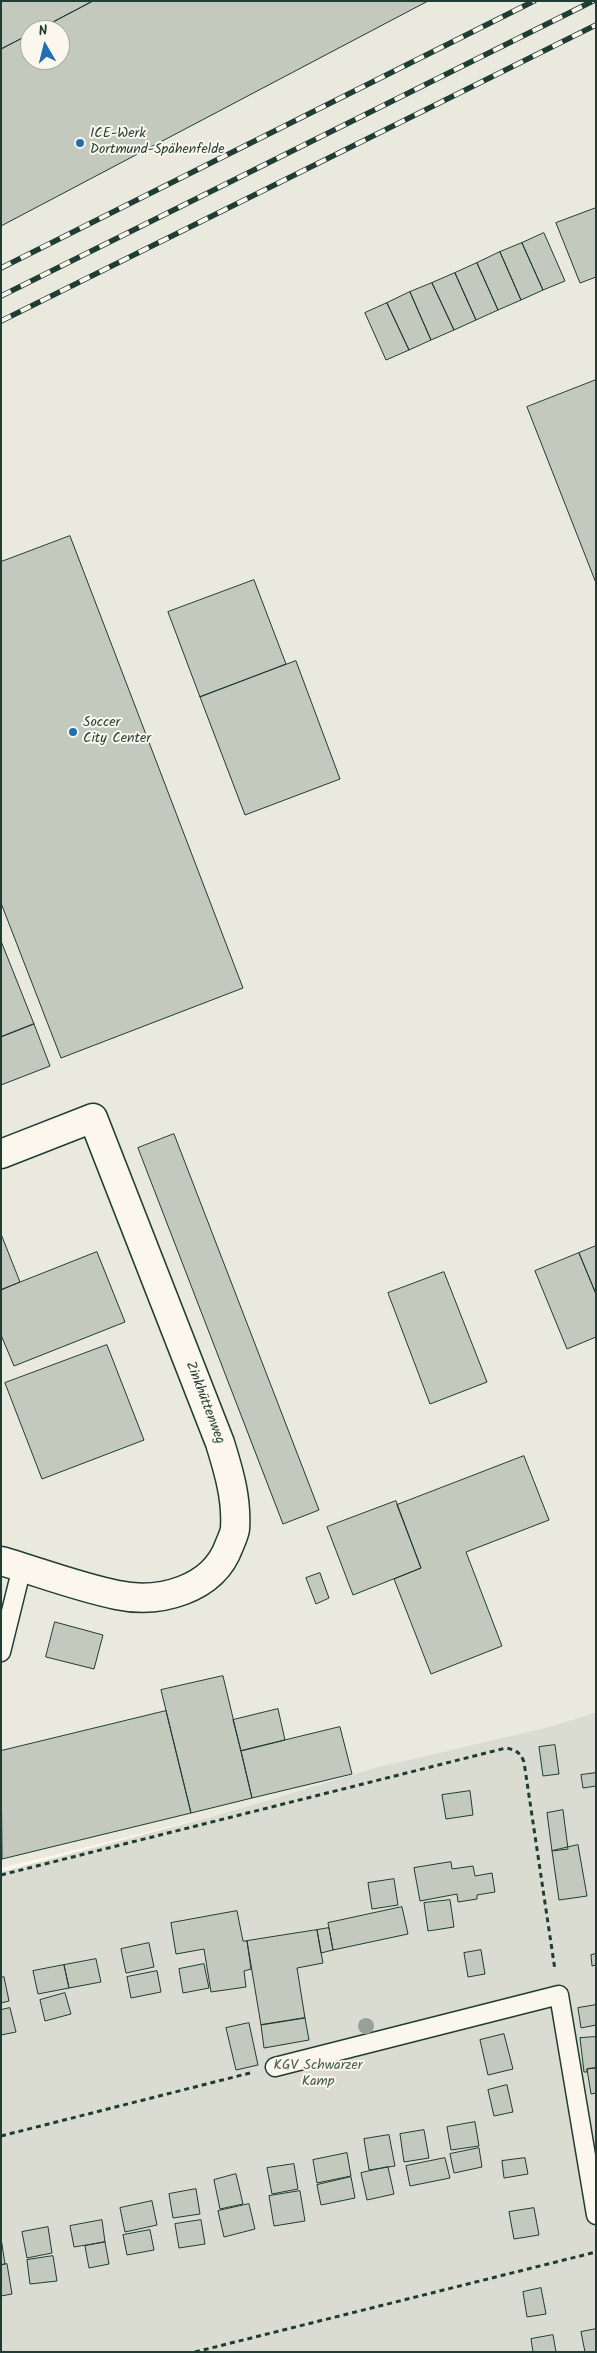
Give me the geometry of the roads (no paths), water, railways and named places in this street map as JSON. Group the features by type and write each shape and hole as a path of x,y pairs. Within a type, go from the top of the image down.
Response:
{"street":[{"name":"Zinkhüttenweg","path":"1,1154 93,1118 220,1443 231,1478 235,1504 235,1531 228,1550 217,1568 188,1589 159,1598 119,1596 12,1564"}],"lane":[{"path":"1,1652 12,1564"},
{"path":"276,2067 559,1995 596,2215"}],"railway":[{"path":"1,268 534,1"},
{"path":"1,296 593,1"},
{"path":"1,321 596,25"}],"place":[{"name":"ICE-Werk Dortmund-Spähenfelde","path":"80,143"},
{"name":"Soccer City Center","path":"73,732"}],"park label":[{"name":"KGV Schwarzer Kamp","path":"318,2076"}]}
